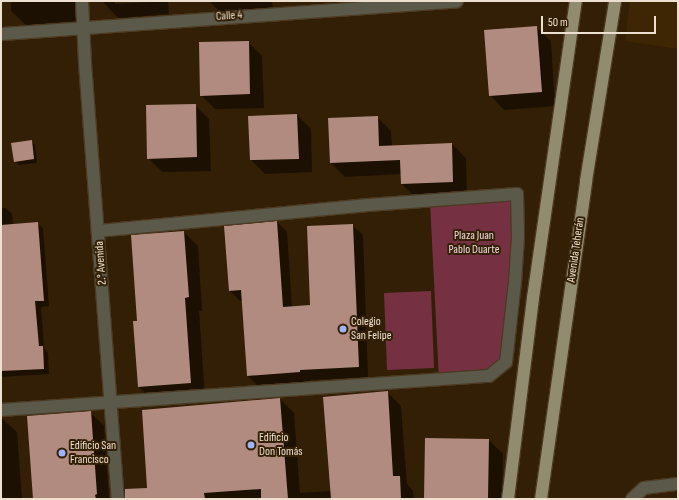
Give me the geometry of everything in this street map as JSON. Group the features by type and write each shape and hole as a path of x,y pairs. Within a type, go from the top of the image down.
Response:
{"main road":[{"path":"508,499 533,298 576,1"},
{"name":"Avenida Teherán","path":"541,499 548,439 586,181 615,1"}],"street":[{"name":"2.° Avenida","path":"82,1 85,63 112,401 118,499"},
{"path":"274,1 274,13"},
{"name":"Calle 4","path":"1,34 84,26 457,1"},
{"path":"1,410 112,401 489,376 506,362 515,282 518,237 517,194 368,205 99,231"},
{"path":"632,499 644,488 678,484"}],"shaded area":[{"path":"630,1 678,1 678,49 625,41"}],"green space":[{"name":"Plaza Juan Pablo Duarte","path":"517,194 506,362 489,376 439,380 430,202"},
{"path":"431,291 434,368 387,370 384,293"}],"building":[{"path":"537,26 542,92 489,96 484,30"},
{"path":"249,41 250,94 200,96 199,42"},
{"path":"196,104 197,157 147,159 146,105"},
{"path":"297,114 299,159 250,160 248,116"},
{"path":"378,116 379,146 452,143 453,182 401,184 400,160 330,163 328,118"},
{"path":"32,140 34,159 14,162 11,143"},
{"path":"277,221 283,307 310,305 307,226 353,224 359,367 300,370 300,372 247,376 241,290 229,291 224,226"},
{"path":"38,222 44,301 35,301 39,346 43,346 44,369 1,371 1,225"},
{"path":"184,231 189,297 185,298 191,383 138,387 133,321 137,321 131,235"},
{"path":"388,391 393,476 400,476 401,499 331,499 323,397"},
{"path":"280,398 288,499 261,499 261,489 204,493 205,499 125,499 125,489 147,488 142,410"},
{"name":"Edificio San Francisco","path":"91,411 97,494 95,495 96,499 33,499 27,416"},
{"path":"425,438 489,439 488,499 424,499"}],"place":[{"name":"Colegio San Felipe","path":"343,329"},
{"name":"Edificio Don Tomás","path":"251,445"},
{"name":"Edificio San Francisco","path":"62,453"}]}
